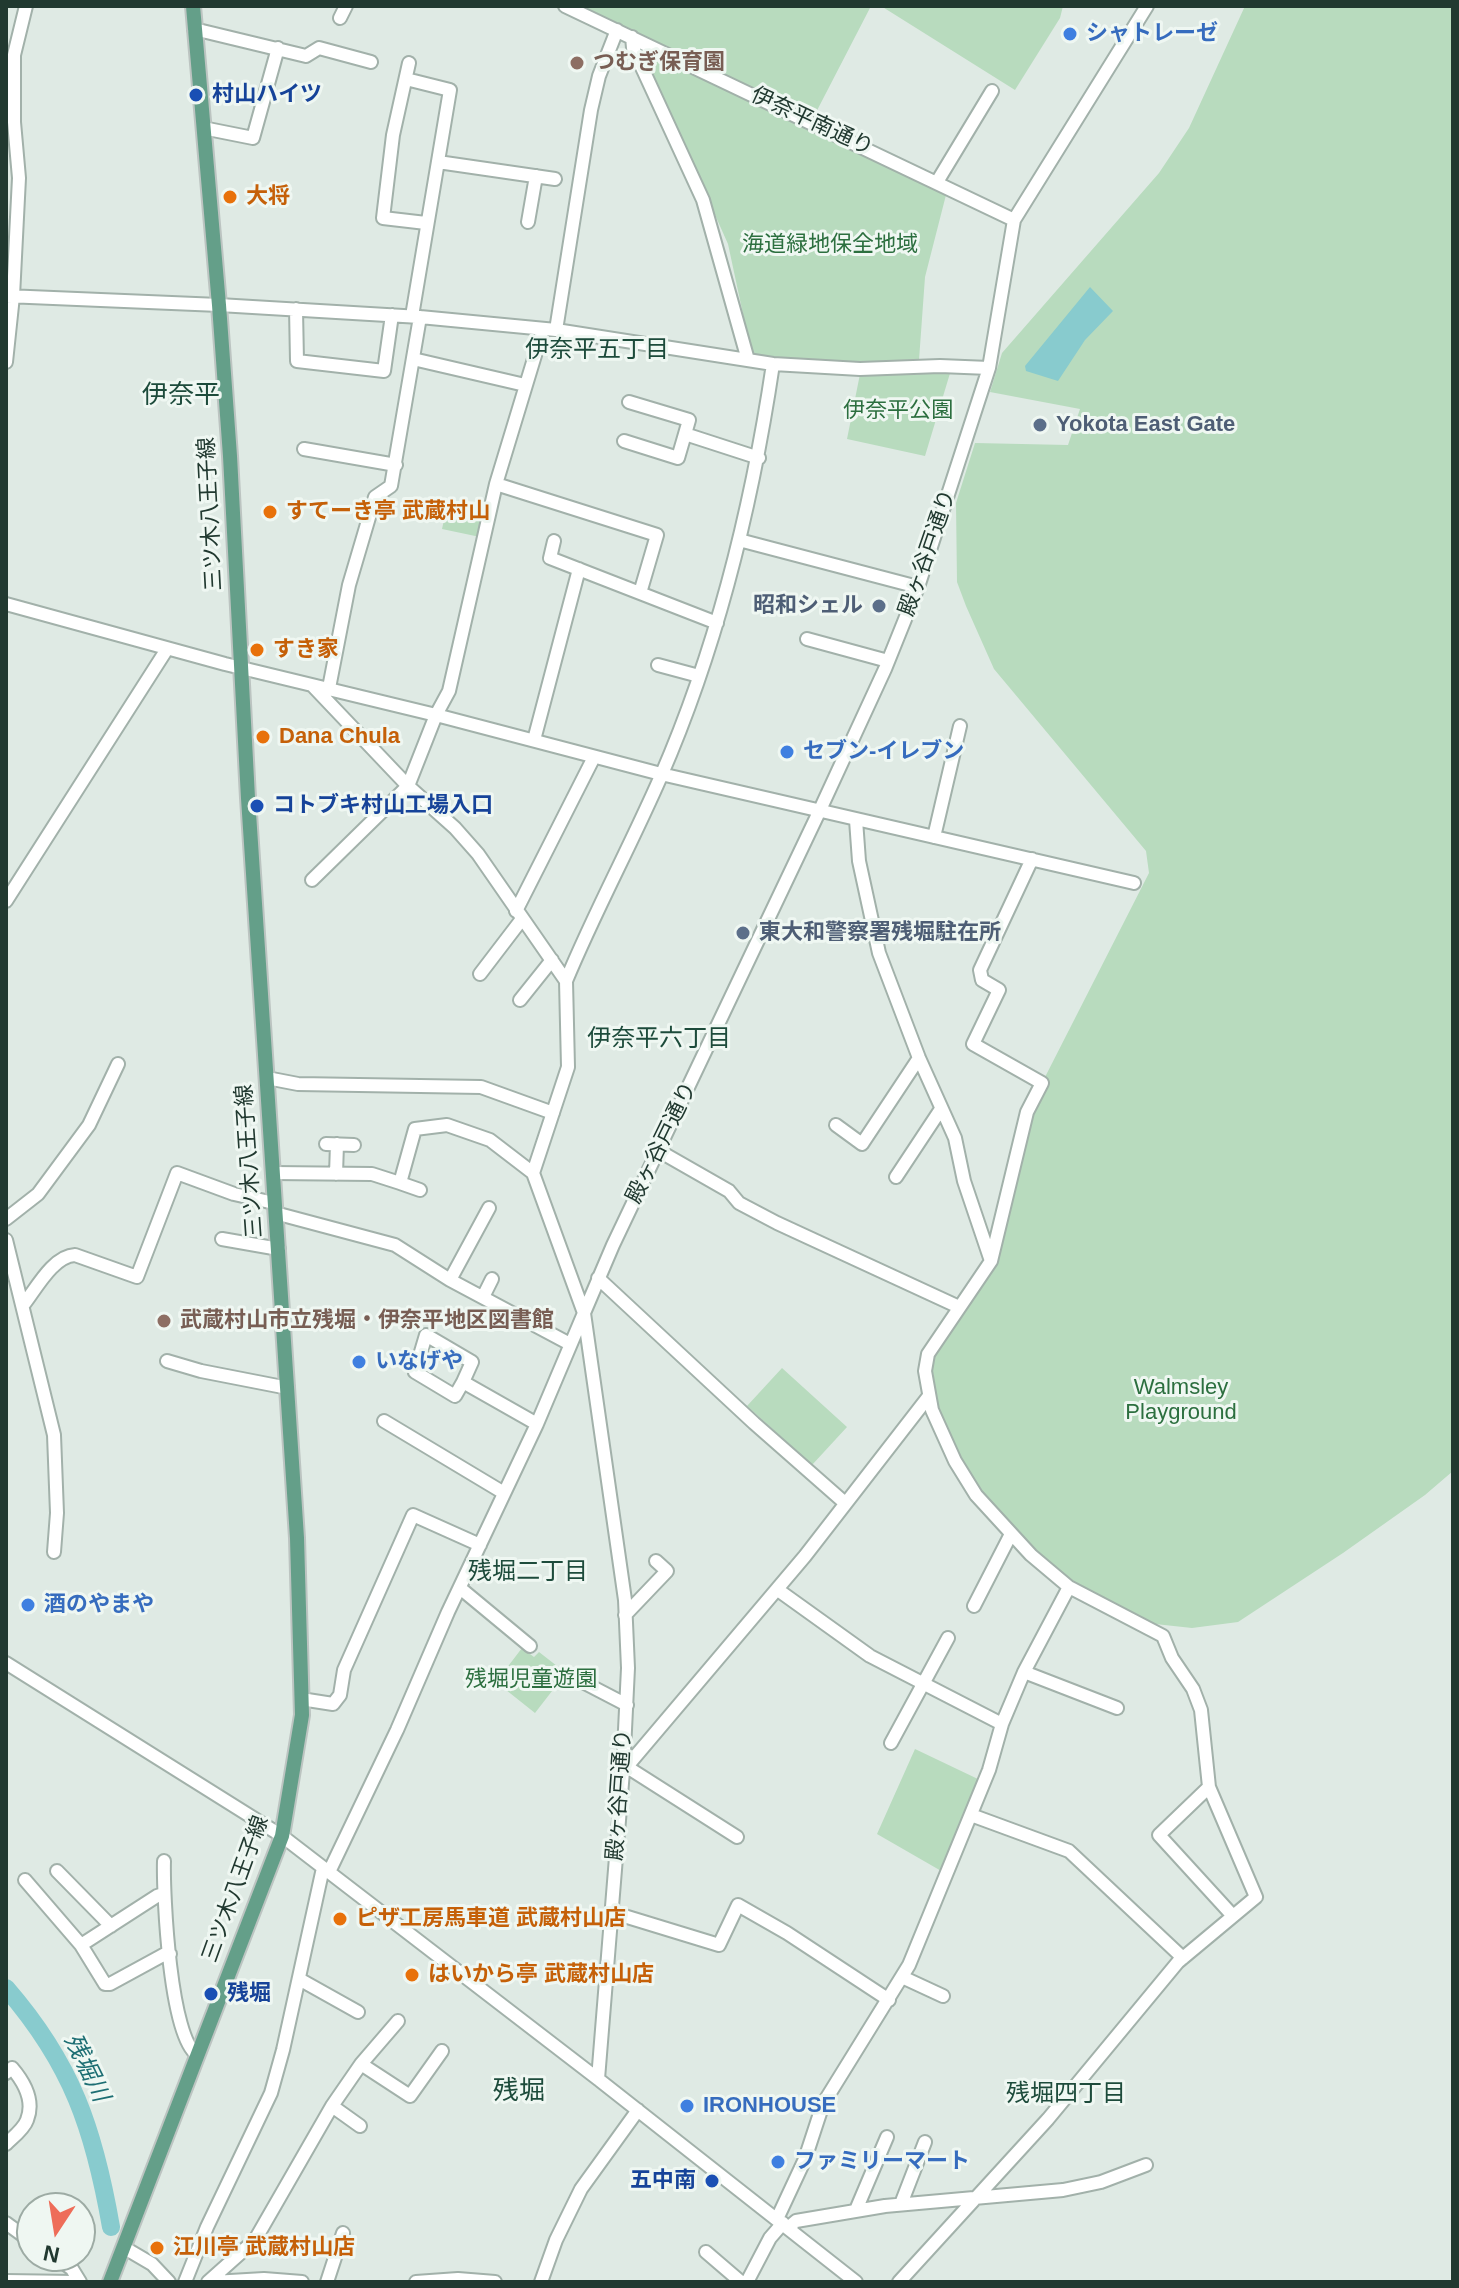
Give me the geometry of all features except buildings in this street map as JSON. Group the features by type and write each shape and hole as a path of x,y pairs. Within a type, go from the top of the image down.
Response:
{"main road":[{"name":"三ツ木八王子線","path":"110,2282 282,1836 297,1755 301,1699 297,1538 219,305 193,6"}],"street":[{"path":"6,362 19,178 14,122 14,55 26,6"},
{"name":"伊奈平南通り","path":"565,6 1014,220"},
{"name":"殿ヶ谷戸通り","path":"598,2079 625,1769 627,1705 625,1615 584,1313 819,812 918,587 989,368 1014,220 1147,6"},
{"path":"194,29 306,56 319,48 371,62"},
{"path":"312,880 408,786 436,715 449,691 496,484 525,385 549,329 591,110 599,76 617,30"},
{"path":"632,37 633,48 703,200 748,360"},
{"path":"203,128 253,138 278,48"},
{"path":"409,63 393,135 383,218 426,223"},
{"path":"329,688 349,585 375,497 391,486 396,465 413,359 426,223 450,90 406,79"},
{"path":"937,182 992,91"},
{"path":"438,162 555,179"},
{"path":"528,222 536,176"},
{"path":"10,296 416,317 549,329 773,364 860,369 989,368"},
{"path":"296,309 297,361 384,371 392,315"},
{"path":"413,359 525,385"},
{"path":"533,1173 568,1067 566,981 661,774 717,623 759,458 773,364"},
{"path":"624,441 678,458 689,420 629,402"},
{"path":"685,434 759,458"},
{"path":"304,449 396,465"},
{"path":"496,484 657,535 640,593"},
{"path":"739,540 918,587"},
{"path":"554,541 550,558 717,623"},
{"path":"534,740 579,569"},
{"path":"6,604 167,649 661,774 1134,883"},
{"path":"807,639 888,661"},
{"path":"6,901 167,649"},
{"path":"658,665 699,676"},
{"path":"311,684 478,854 566,981"},
{"path":"934,837 960,726"},
{"path":"480,974 519,915 594,757"},
{"path":"856,820 859,861 879,953 919,1058 955,1138 964,1181 991,1261"},
{"path":"899,2282 1048,2119 1183,1958 1256,1897 1209,1787 1201,1710 1193,1689 1172,1658 1163,1636 1069,1587 1031,1555 964,1478 940,1430 929,1396 925,1371 928,1354 991,1261 1027,1112 1042,1083 973,1044 999,990 982,980 980,970 1032,859"},
{"path":"520,1000 552,960"},
{"path":"836,1125 862,1144 919,1058"},
{"path":"6,1219 38,1194 89,1125 118,1064"},
{"path":"267,1078 298,1084 481,1087 553,1113"},
{"path":"896,1177 941,1109"},
{"path":"185,2282 207,2227 271,2093 326,1870 397,1730 537,1424 584,1313 533,1173 490,1140 447,1125 415,1129 400,1183"},
{"path":"336,1174 332,1144 354,1145"},
{"path":"659,1151 729,1191 739,1203 777,1223 959,1307"},
{"path":"24,1304 59,1261 68,1255 137,1277 177,1173 275,1208 395,1245 450,1280 570,1344"},
{"path":"273,1173 372,1174 420,1190"},
{"path":"450,1280 489,1208"},
{"path":"222,1239 279,1249"},
{"path":"6,1240 54,1435 57,1513 54,1552"},
{"path":"598,1278 845,1503"},
{"path":"483,1297 492,1279"},
{"path":"426,1335 472,1362 463,1382 455,1396 415,1372 426,1335"},
{"path":"167,1361 288,1388"},
{"path":"463,1382 537,1424"},
{"path":"737,1837 625,1769 778,1590 929,1396"},
{"path":"384,1421 504,1493"},
{"path":"301,1699 333,1704 340,1695 344,1670 413,1515 480,1545"},
{"path":"974,1606 1011,1534"},
{"path":"625,1615 667,1571 656,1561"},
{"path":"747,2282 770,2238 783,2223 823,2104 902,1977 971,1815 992,1761 1002,1724 1024,1672 1069,1587"},
{"path":"460,1588 530,1646"},
{"path":"778,1590 870,1656 1002,1724"},
{"path":"891,1743 948,1638"},
{"path":"6,1663 282,1836 856,2282"},
{"path":"1024,1672 1117,1708"},
{"path":"577,1679 627,1705"},
{"path":"1209,1787 1159,1835 1233,1916"},
{"path":"971,1815 1069,1851 1183,1958"},
{"path":"164,1861 163,1894 176,2007 189,2047 198,2055"},
{"path":"57,1871 111,1926"},
{"path":"25,1880 81,1945 105,1984 170,1954"},
{"path":"81,1945 163,1894"},
{"path":"611,1912 719,1945 738,1905 889,2000"},
{"path":"902,1977 943,1996"},
{"path":"299,1979 358,2012"},
{"path":"210,2282 262,2231 332,2106 361,2064 398,2021"},
{"path":"361,2064 410,2096 442,2051"},
{"path":"6,2073 12,2068 27,2086 29,2111 27,2122 6,2144"},
{"path":"332,2106 360,2126"},
{"path":"541,2282 556,2240 581,2189 638,2110"},
{"path":"856,2210 887,2137"},
{"path":"901,2204 925,2142"},
{"path":"783,2223 901,2204 1063,2190 1101,2182 1146,2165"},
{"path":"327,2282 343,2233"},
{"path":"123,2247 152,2264 169,2282"},
{"path":"706,2252 741,2282"},
{"path":"210,2282 264,2279 302,2282"},
{"path":"416,2282 458,2279 495,2282"},
{"path":"6,2281 77,2282"}],"green space":[{"name":"海道緑地保全地域","path":"575,6 871,6 810,124 947,191 925,277 919,360 862,363 752,356 728,244 634,33"},
{"path":"881,6 1063,6 1060,18 1015,90"},
{"name":"Walmsley Playground","path":"1245,6 1453,6 1453,1471 1425,1495 1343,1553 1238,1622 1192,1628 1137,1622 1105,1607 1020,1545 940,1430 930,1349 991,1261 1011,1200 1042,1083 1149,873 1146,851 994,669 957,582 956,503 975,443 1068,445 1080,409 990,392 1002,353 1159,173 1189,128"},
{"name":"伊奈平公園","path":"951,370 925,456 847,439 860,374"},
{"path":"448,502 485,510 480,537 442,529"},
{"path":"782,1368 847,1427 812,1465 747,1406"},
{"name":"残堀児童遊園","path":"522,1648 534,1657 539,1652 566,1673 535,1713 496,1682"},
{"path":"915,1749 980,1780 943,1872 877,1834"}],"water":[{"path":"1090,287 1113,311 1085,340 1058,381 1026,371 1025,366"}],"waterway":[{"name":"残堀川","path":"6,1988 48,2044 77,2099 97,2159 111,2227"}],"place":[{"name":"シャトレーゼ","path":"1070,34"},
{"name":"つむぎ保育園","path":"577,63"},
{"name":"村山ハイツ","path":"196,95"},
{"name":"大将","path":"230,197"},
{"name":"Yokota East Gate","path":"1040,425"},
{"name":"すてーき亭 武蔵村山","path":"270,512"},
{"name":"昭和シェル","path":"879,606"},
{"name":"すき家","path":"257,650"},
{"name":"Dana Chula","path":"263,737"},
{"name":"セブン-イレブン","path":"787,752"},
{"name":"コトブキ村山工場入口","path":"257,806"},
{"name":"東大和警察署残堀駐在所","path":"743,933"},
{"name":"武蔵村山市立残堀・伊奈平地区図書館","path":"164,1321"},
{"name":"いなげや","path":"359,1362"},
{"name":"酒のやまや","path":"28,1605"},
{"name":"ピザ工房馬車道 武蔵村山店","path":"340,1919"},
{"name":"はいから亭 武蔵村山店","path":"412,1975"},
{"name":"残堀","path":"211,1994"},
{"name":"IRONHOUSE","path":"687,2106"},
{"name":"ファミリーマート","path":"778,2162"},
{"name":"五中南","path":"712,2181"},
{"name":"江川亭 武蔵村山店","path":"157,2248"}],"district":[{"name":"伊奈平五丁目","path":"597,350"},
{"name":"伊奈平","path":"181,396"},
{"name":"伊奈平六丁目","path":"659,1039"},
{"name":"残堀二丁目","path":"528,1572"},
{"name":"残堀","path":"519,2092"},
{"name":"残堀四丁目","path":"1066,2094"}]}
